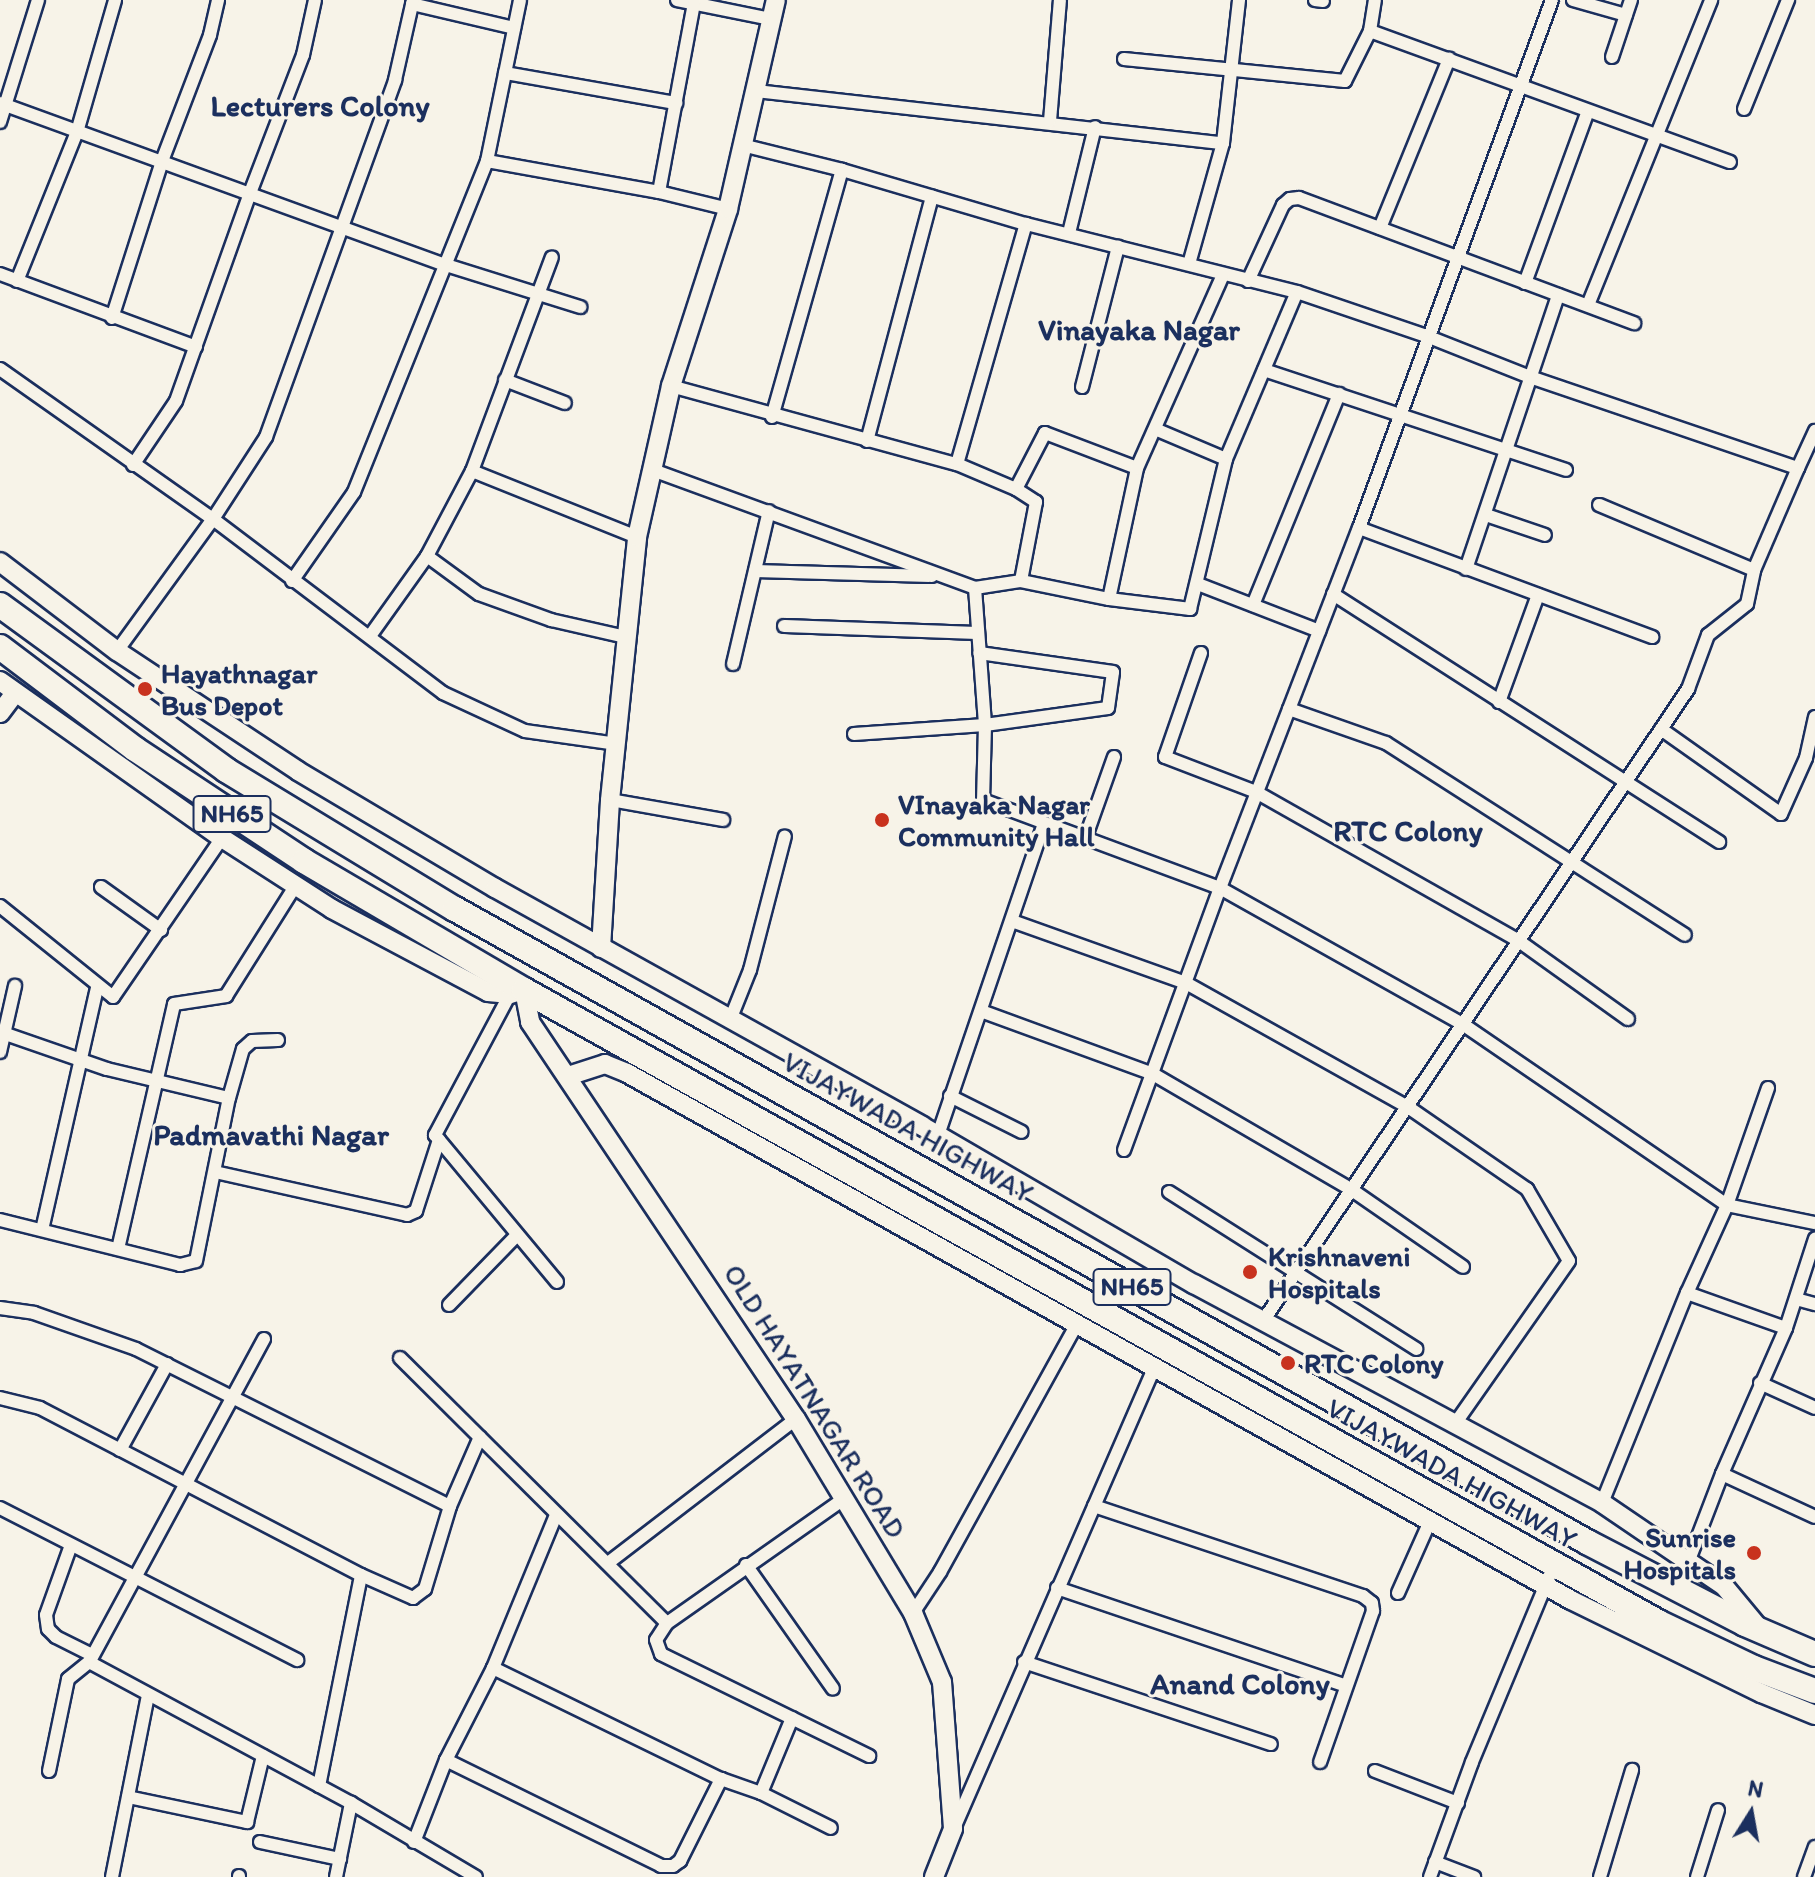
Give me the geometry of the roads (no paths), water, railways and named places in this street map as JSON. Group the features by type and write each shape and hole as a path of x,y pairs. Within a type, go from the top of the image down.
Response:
{"highway":[{"name":"VIJAYWADA HIGHWAY","path":"0,605 226,770 455,909 1587,1542 1761,1631 1815,1654"},
{"name":"VIJAYWADA HIGHWAY","path":"0,647 135,749 304,861 517,992 1549,1575 1754,1668 1815,1691"}],"street":[{"path":"0,122 3,104 38,0"},
{"path":"17,281 77,132 115,0"},
{"path":"112,318 162,161 210,35 218,0"},
{"path":"133,465 176,401 303,55 315,0"},
{"path":"292,581 354,492 443,264 487,161 520,0"},
{"path":"677,0 770,19"},
{"path":"601,948 610,800 637,537 671,386 728,209 776,0"},
{"path":"1050,121 1060,0"},
{"path":"1189,264 1223,143 1239,0"},
{"path":"1315,0 1323,1"},
{"path":"1124,59 1345,81 1370,31 1375,0"},
{"path":"1124,1150 1256,792 1359,528 1552,0"},
{"path":"1573,0 1626,15"},
{"path":"1612,57 1631,0"},
{"path":"1588,305 1711,0"},
{"path":"1744,109 1788,0"},
{"path":"117,651 213,519 266,437 339,226 395,80 412,2 514,28"},
{"path":"659,192 694,3"},
{"path":"1370,31 1730,162"},
{"path":"1380,228 1449,59"},
{"path":"505,73 676,103"},
{"path":"756,91 1050,121 1223,143"},
{"path":"3,104 443,264 580,307"},
{"path":"1525,283 1588,111"},
{"path":"1069,233 1095,127"},
{"path":"742,145 842,170 1026,224 1297,292 1429,337 1530,377 1798,468"},
{"path":"487,161 659,192 728,209"},
{"path":"772,417 842,170"},
{"path":"867,441 932,196"},
{"path":"1248,281 1283,205 1290,199 1380,228 1634,323"},
{"path":"957,464 1026,224"},
{"path":"1082,387 1118,247"},
{"path":"370,636 427,556 472,471 552,257"},
{"path":"0,274 196,347"},
{"path":"1109,599 1137,468 1223,275"},
{"path":"650,469 975,588 1021,581 1109,599 1190,609 1226,459 1297,292"},
{"path":"1466,569 1558,295"},
{"path":"0,369 213,519 443,693 525,731 617,744"},
{"path":"1264,370 1566,470"},
{"path":"505,380 565,403"},
{"path":"671,386 772,417 957,464 1016,489 1036,502 1021,581"},
{"path":"1253,605 1339,394"},
{"path":"1155,429 1226,459"},
{"path":"1263,1321 1688,689 1708,635 1747,604 1754,570 1815,431"},
{"path":"1016,489 1045,433 1137,468"},
{"path":"472,471 637,537"},
{"path":"1599,505 1754,570"},
{"path":"733,664 769,511"},
{"path":"1486,515 1545,535"},
{"path":"1359,528 1652,637"},
{"path":"427,556 479,594 551,620 625,637"},
{"path":"0,562 117,651 298,771 601,948 938,1135 1263,1321 1602,1503 1724,1586 1761,1631"},
{"path":"755,571 944,576"},
{"path":"1198,584 1319,631"},
{"path":"975,588 985,725 983,800 1220,888 1464,1025 1727,1205 1815,1223"},
{"path":"1333,594 1719,842"},
{"path":"1499,702 1538,595"},
{"path":"784,626 978,633"},
{"path":"854,734 985,725 1108,708 1113,672 979,653"},
{"path":"1201,653 1165,757 1256,792 1519,941 1628,1019"},
{"path":"0,681 222,838 332,909 488,992 517,992 435,1135 557,1282"},
{"path":"0,713 15,693"},
{"path":"1289,709 1386,743 1685,935"},
{"path":"1661,729 1781,814 1806,758 1815,717"},
{"path":"1085,839 1114,757"},
{"path":"610,800 723,820"},
{"path":"938,1135 1044,824"},
{"path":"730,1020 750,970 785,836"},
{"path":"0,906 97,988 113,997 222,838"},
{"path":"118,1249 174,1004 226,996 296,885"},
{"path":"101,887 161,930"},
{"path":"1012,921 1186,983 1408,1107 1527,1189 1569,1261 1455,1424"},
{"path":"0,1052 15,986"},
{"path":"42,1230 97,988"},
{"name":"OLD HAYATNAGAR ROAD","path":"517,992 530,1022 796,1419 913,1613 942,1682 953,1829 934,1877"},
{"path":"981,1011 1153,1074 1352,1190 1463,1267"},
{"path":"2,1033 80,1059 229,1098"},
{"path":"0,1220 180,1265 196,1261 229,1098 243,1049 252,1041 278,1040"},
{"path":"568,1076 605,1064 627,1073 932,1228 1078,1322 1430,1521 1549,1575 1658,1645 1815,1715"},
{"path":"1602,1503 1687,1293 1727,1205 1768,1088"},
{"path":"950,1096 1022,1132"},
{"path":"215,1172 407,1215 416,1211 439,1140"},
{"path":"1169,1192 1416,1349"},
{"path":"449,1305 517,1235"},
{"path":"1689,1560 1760,1383 1786,1328 1815,1239"},
{"path":"1687,1293 1786,1328"},
{"path":"1796,1299 1815,1304"},
{"path":"0,1308 59,1321 167,1364 450,1506"},
{"path":"913,1613 940,1572 1078,1322"},
{"path":"49,1771 68,1679 90,1658 264,1339"},
{"path":"400,1358 667,1623"},
{"path":"120,1450 167,1364"},
{"path":"953,1829 1155,1366"},
{"path":"1760,1383 1815,1408"},
{"path":"0,1398 40,1408 361,1575 418,1597 425,1589 450,1506 480,1437"},
{"path":"608,1563 796,1419"},
{"path":"1722,1474 1815,1517"},
{"path":"845,1498 667,1623 656,1640 661,1654 869,1756"},
{"path":"1094,1506 1363,1596 1372,1603 1373,1611 1320,1762"},
{"path":"0,1508 297,1660"},
{"path":"414,1842 446,1760 493,1668 556,1515"},
{"path":"1398,1593 1430,1521"},
{"path":"71,1545 46,1615 48,1629 56,1637 148,1695 351,1803 474,1876"},
{"path":"746,1565 833,1689"},
{"path":"319,1786 361,1575"},
{"path":"1430,1877 1549,1575"},
{"path":"1057,1588 1346,1686"},
{"path":"1024,1662 1271,1744"},
{"path":"493,1668 721,1779 761,1793 831,1828"},
{"path":"112,1877 148,1695"},
{"path":"761,1793 792,1718"},
{"path":"128,1797 247,1822 263,1756"},
{"path":"446,1760 661,1866 673,1866 680,1861 721,1779"},
{"path":"1600,1877 1632,1770"},
{"path":"1375,1771 1458,1803"},
{"path":"336,1877 351,1803"},
{"path":"1697,1877 1718,1810"},
{"path":"260,1842 340,1859"},
{"path":"1805,1877 1815,1847"},
{"path":"1435,1862 1474,1877"}],"place":[{"name":"Hayathnagar Bus Depot","path":"145,689"},
{"name":"VInayaka Nagar Community Hall","path":"882,820"},
{"name":"Krishnaveni Hospitals","path":"1250,1272"},
{"name":"RTC Colony","path":"1288,1363"},
{"name":"Sunrise Hospitals","path":"1754,1553"}],"district":[{"name":"Lecturers Colony","path":"320,106"},
{"name":"Vinayaka Nagar","path":"1139,330"},
{"name":"RTC Colony","path":"1408,831"},
{"name":"Padmavathi Nagar","path":"271,1135"},
{"name":"Anand Colony","path":"1240,1684"}]}
